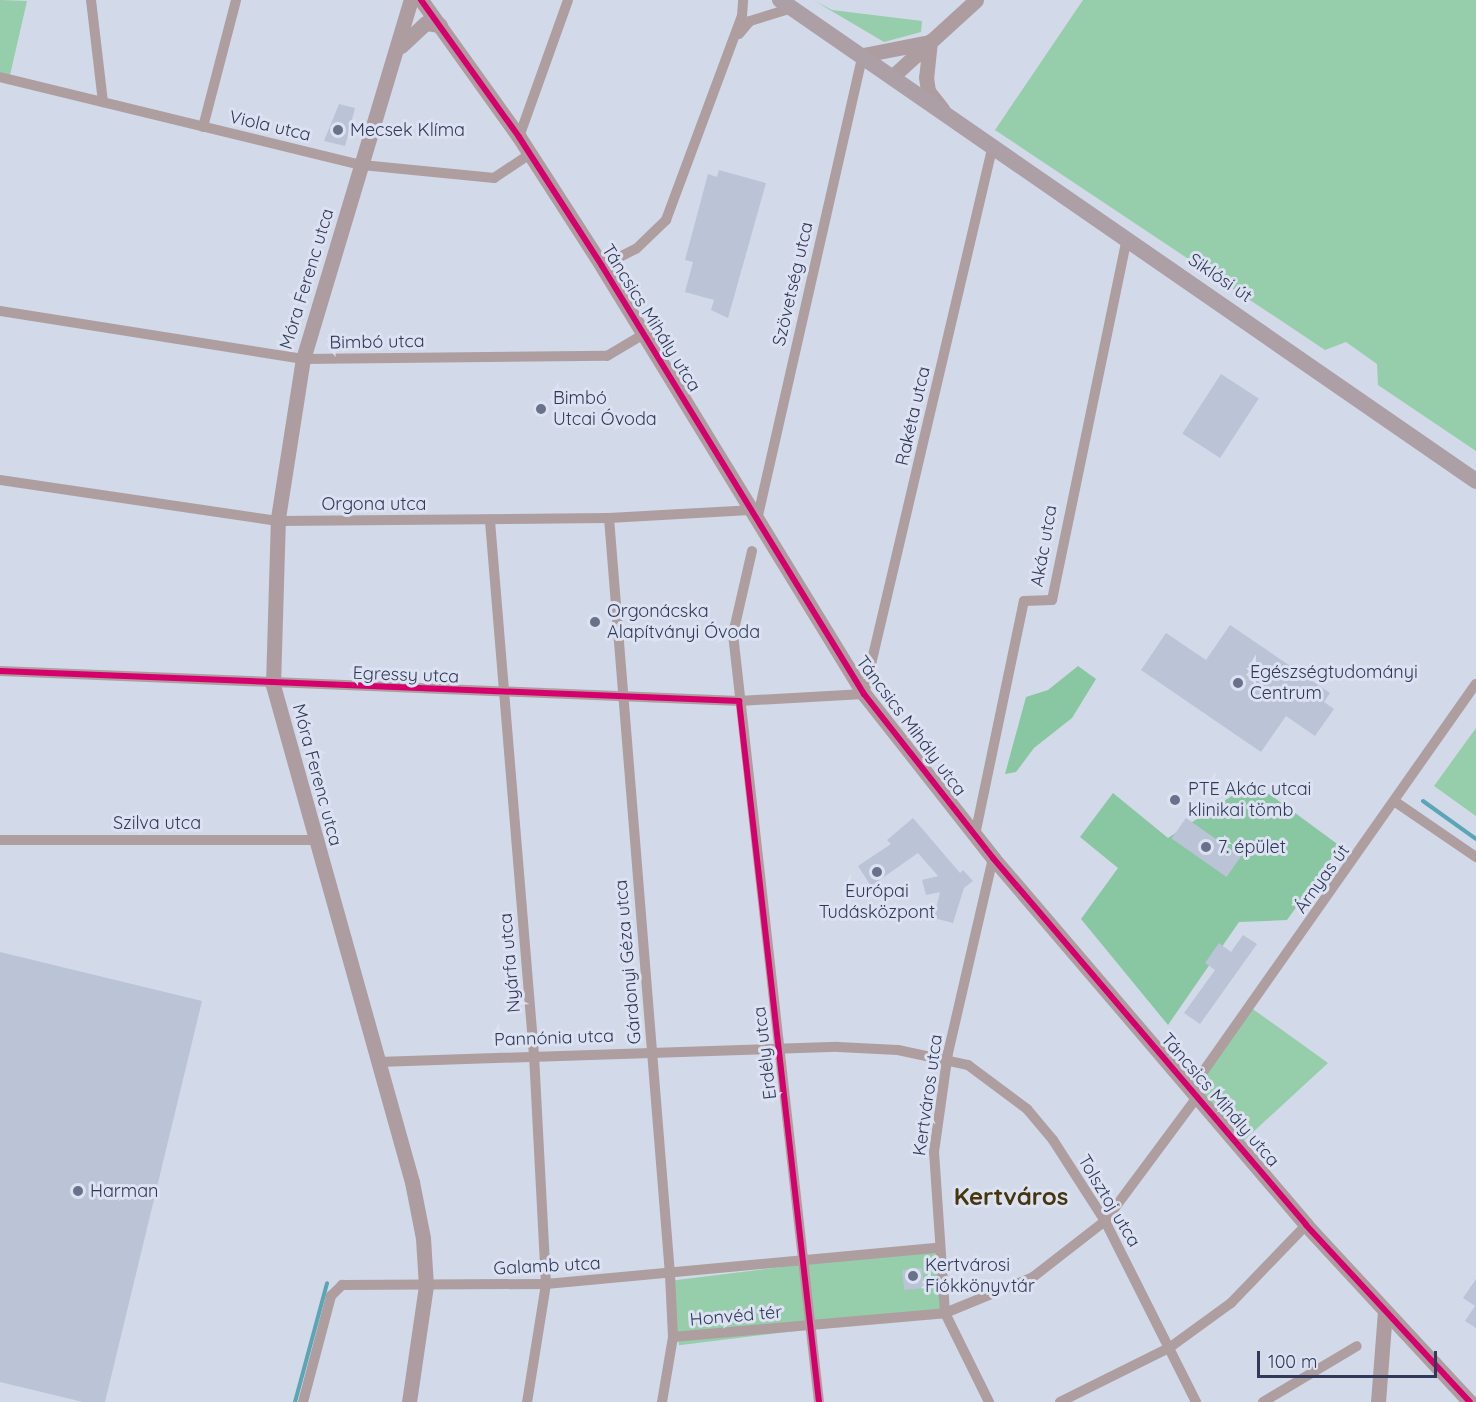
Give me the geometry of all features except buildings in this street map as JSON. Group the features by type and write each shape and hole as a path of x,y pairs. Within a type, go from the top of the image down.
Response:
{"main road":[{"path":"786,4 863,55"},
{"name":"Siklósi út","path":"863,55 1476,481"}],"street":[{"path":"91,0 104,102"},
{"path":"203,127 236,0"},
{"name":"Móra Ferenc utca","path":"409,1402 426,1286 412,1182 273,685 278,521 303,359 411,0"},
{"name":"Táncsics Mihály utca","path":"421,0 519,137 602,266 864,694 993,858 1306,1225 1470,1402"},
{"path":"519,137 568,0"},
{"path":"602,266 636,249 666,220 742,16 743,0"},
{"path":"894,75 975,0"},
{"path":"725,58 750,21 786,4"},
{"name":"Móra Ferenc utca","path":"397,51 426,23 440,25"},
{"path":"863,55 930,41"},
{"path":"930,41 927,84 942,109"},
{"name":"Szövetség utca","path":"753,515 863,55"},
{"name":"Viola utca","path":"0,76 362,165 494,178 530,154"},
{"name":"Rakéta utca","path":"864,694 993,146"},
{"name":"Akác utca","path":"975,835 1024,601 1052,600 1126,238"},
{"name":"Bimbó utca","path":"0,311 303,359 606,356 644,334"},
{"name":"Orgona utca","path":"0,480 278,521 753,515"},
{"name":"Gárdonyi Géza utca","path":"609,518 620,696 653,1051 670,1275 673,1337 662,1402"},
{"name":"Nyárfa utca","path":"490,520 534,1055 546,1284 527,1402"},
{"name":"Erdély utca","path":"752,551 733,634 819,1402"},
{"name":"Egressy utca","path":"0,671 273,685 739,701 864,694"},
{"name":"Árnyas út","path":"1105,1221 1194,1093 1255,995 1397,803 1476,684"},
{"path":"1397,803 1476,857"},
{"name":"Szilva utca","path":"0,840 315,840"},
{"name":"Kertváros utca","path":"988,1402 945,1313 937,1248 933,1152 947,1058 993,858"},
{"name":"Pannónia utca","path":"378,1062 779,1047 898,1050 947,1058"},
{"name":"Tolsztoj utca","path":"947,1058 993,1080 1026,1108 1105,1221 1196,1402"},
{"name":"Honvéd tér","path":"673,1337 945,1313 1033,1276 1105,1221"},
{"path":"1060,1402 1169,1348 1231,1303 1306,1225"},
{"path":"670,1275 937,1248"},
{"name":"Galamb utca","path":"303,1402 335,1288 546,1284 670,1275"},
{"path":"1378,1402 1385,1311"},
{"path":"1263,1402 1358,1346"}],"green space":[{"path":"0,0 27,1 10,75 0,72"},
{"path":"813,0 832,10 922,21 921,32 884,42"},
{"path":"1083,0 1476,0 1476,451 1378,385 1377,364 1346,342 1325,350 995,130"},
{"path":"1078,666 1096,679 1072,718 1034,748 1016,772 1005,774 1026,697 1048,690"},
{"path":"1476,728 1476,816 1434,786"},
{"path":"1253,782 1340,846 1287,920 1239,922 1168,1025 1081,919 1118,868 1080,837 1113,793 1168,838"},
{"path":"1250,1007 1328,1063 1239,1145 1191,1089"},
{"path":"937,1248 945,1313 679,1345 671,1281"}],"waterway":[{"path":"1423,801 1476,839"},
{"path":"295,1402 327,1283"}],"cycle path":[{"path":"421,0 519,137 602,266 864,694 993,858 1306,1225 1470,1402"},
{"path":"0,671 739,701 819,1402"}],"place":[{"name":"Mecsek Klíma","path":"338,130"},
{"name":"Bimbó Utcai Óvoda","path":"541,409"},
{"name":"Orgonácska Alapítványi Óvoda","path":"595,622"},
{"name":"Egészségtudományi Centrum","path":"1238,683"},
{"name":"PTE Akác utcai klinikai tömb","path":"1175,800"},
{"name":"7. épület","path":"1206,847"},
{"name":"Európai Tudásközpont","path":"877,872"},
{"name":"Harman","path":"78,1191"},
{"name":"Kertvárosi Fiókkönyvtár","path":"913,1276"}],"district":[{"name":"Kertváros","path":"1011,1197"}]}
